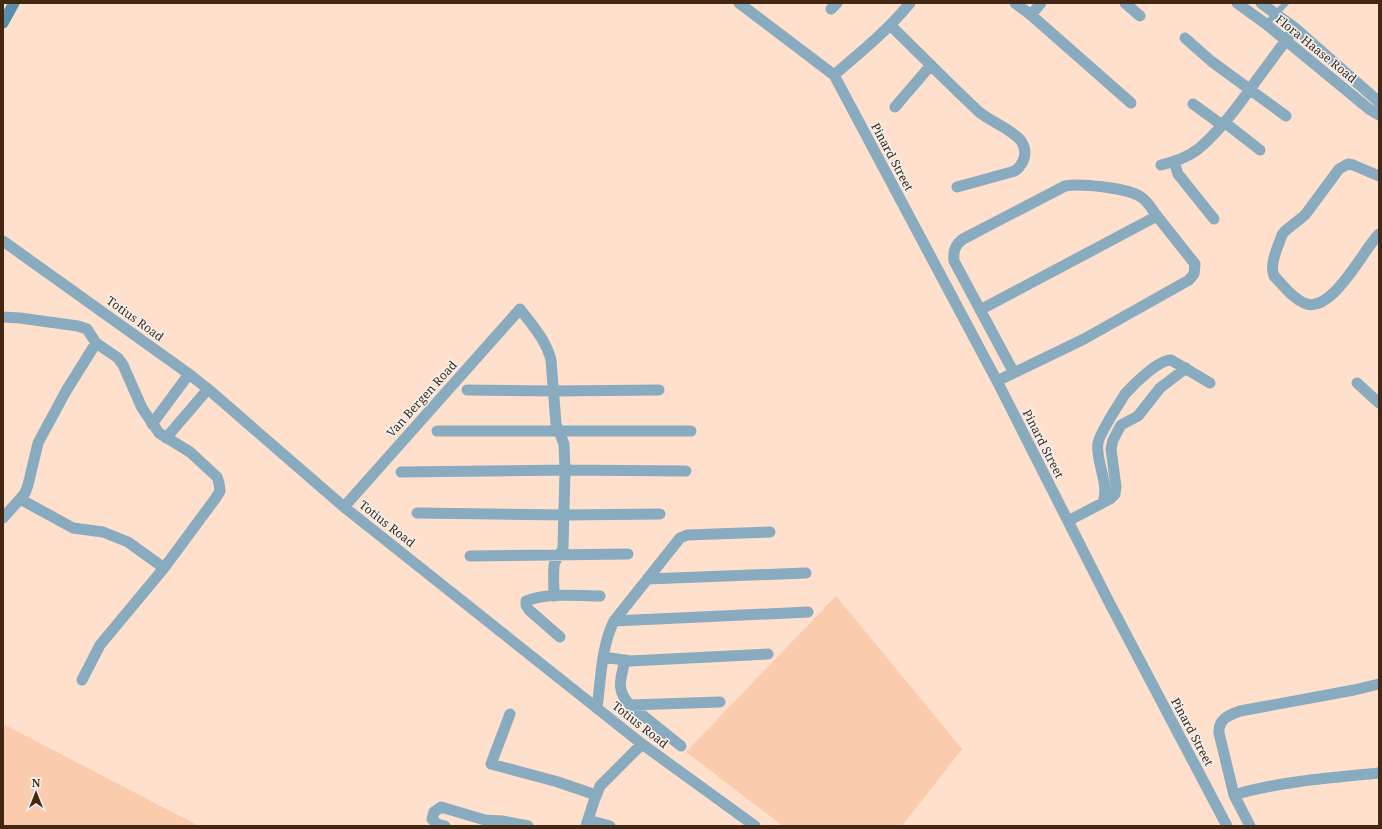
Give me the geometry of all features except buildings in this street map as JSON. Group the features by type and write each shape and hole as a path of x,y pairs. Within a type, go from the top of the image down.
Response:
{"main road":[{"path":"3,23 14,3"}],"street":[{"path":"739,3 834,75 890,25 910,3"},
{"path":"1015,3 1031,15 1131,103"},
{"path":"1031,15 1041,3"},
{"path":"1125,3 1140,16"},
{"name":"Flora Haase Road","path":"1237,3 1266,24 1369,109 1379,115"},
{"name":"Flora Haase Road","path":"1261,3 1294,28 1379,102"},
{"path":"890,25 980,112 1014,134 1024,146 1024,161 1016,170 957,187"},
{"path":"1161,165 1174,162 1197,150 1223,124 1250,90 1294,28"},
{"path":"1184,38 1211,61 1286,116"},
{"path":"895,107 931,65"},
{"name":"Pinard Street","path":"834,75 997,381 1109,602 1227,826"},
{"path":"1193,104 1260,150"},
{"path":"1174,162 1178,174 1214,219"},
{"path":"1379,176 1348,164 1339,169 1305,215 1282,235 1272,266 1272,271 1274,276 1298,300 1309,305 1320,303 1343,283 1379,234"},
{"path":"997,381 1084,339 1192,278 1196,269 1196,264 1142,197 1119,190 1075,184 1065,186 963,239 957,244 954,261 1014,372"},
{"path":"980,310 1157,216"},
{"name":"Totius Road","path":"3,241 189,374 344,506 642,744 755,826"},
{"name":"Van Bergen Road","path":"344,506 520,309 549,350 553,391"},
{"path":"3,317 20,318 83,327 87,329 96,343 118,358 123,365 139,402 159,433 196,457 217,477 219,483 220,491 164,568 100,645 82,680"},
{"path":"3,518 20,499 28,485 38,443 66,391 96,343"},
{"path":"1103,502 1105,492 1098,445 1099,440 1130,388 1164,361 1171,360 1210,383"},
{"path":"1068,521 1113,497 1116,491 1111,449 1113,440 1124,422 1138,416 1160,388 1186,368"},
{"path":"152,424 189,374"},
{"path":"1357,383 1379,403"},
{"path":"166,438 208,389"},
{"path":"467,390 659,390"},
{"path":"553,391 556,424 564,444 565,470 563,548 561,555 556,559 554,565 554,596"},
{"path":"1113,415 1124,422"},
{"path":"437,431 691,431"},
{"path":"400,472 565,470 686,471"},
{"path":"20,499 73,528 103,532 128,542 164,568"},
{"path":"417,513 564,515 660,514"},
{"path":"597,708 609,630 614,621 680,538 686,535 770,532"},
{"path":"470,556 628,554"},
{"path":"647,579 806,573"},
{"path":"560,637 526,606 526,601 534,598 554,596 600,596"},
{"path":"614,621 808,612"},
{"path":"604,657 625,660 768,654"},
{"path":"625,660 621,681 621,692 623,697 630,705 681,746"},
{"path":"1250,826 1234,795 1218,733 1218,727 1224,719 1240,711 1379,684"},
{"path":"630,705 720,702"},
{"path":"510,714 491,764 558,782 596,795"},
{"path":"610,826 587,823 596,795 600,786 642,744"},
{"path":"1234,795 1292,783 1379,774"},
{"path":"445,826 437,824 432,819 434,812 441,807 485,820 502,821 528,826"},
{"path":"474,826 485,820"}],"lane":[{"path":"1266,24 1286,3"}],"shaded area":[{"path":"836,596 962,749 902,826 783,826 686,752"},
{"path":"3,724 199,826 3,826"}]}
